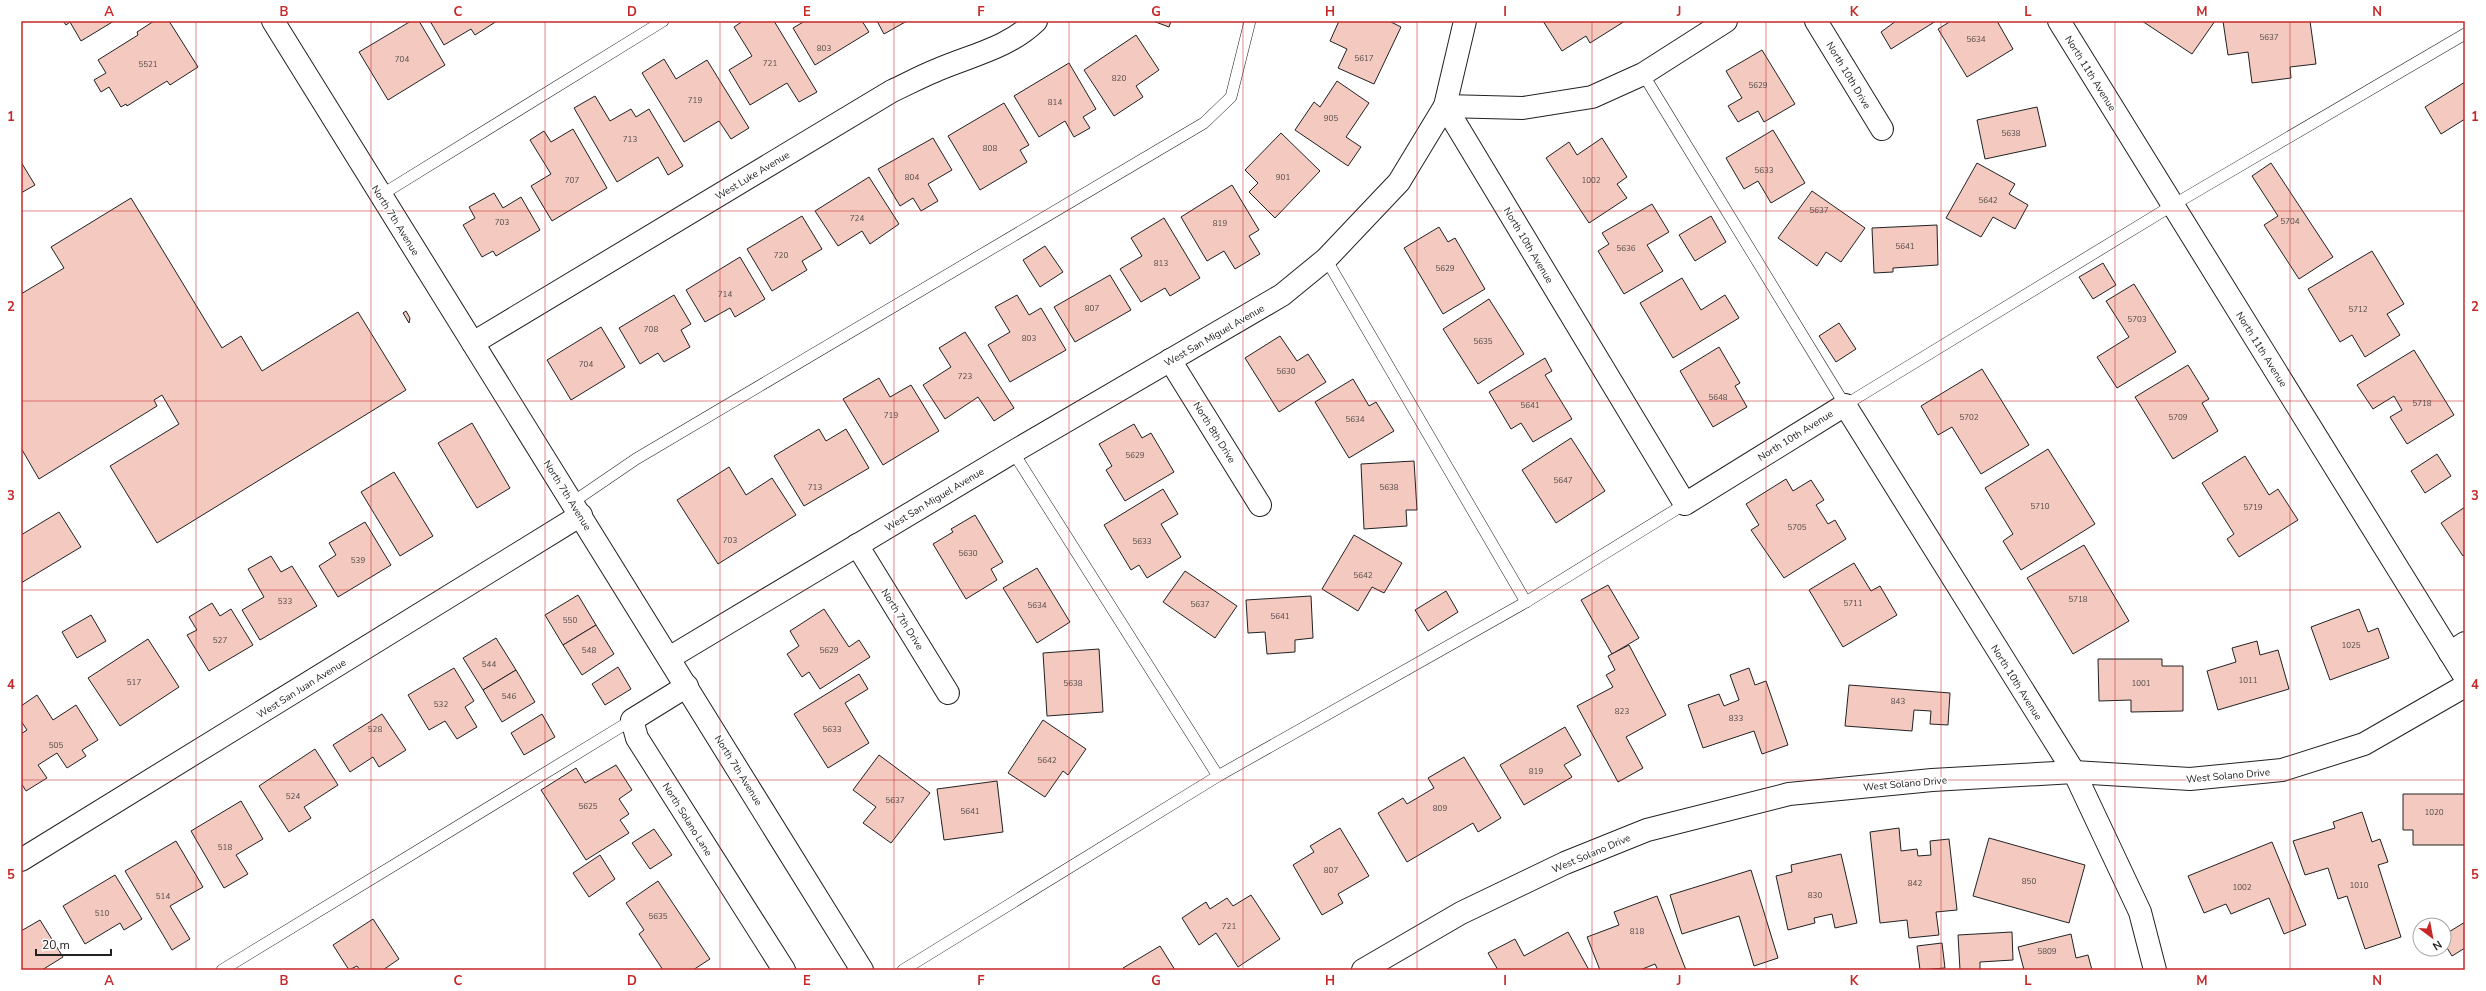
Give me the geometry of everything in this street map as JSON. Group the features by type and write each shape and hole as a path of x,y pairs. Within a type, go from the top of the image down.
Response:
{"street":[{"name":"West Luke Avenue","path":"473,343 892,91 937,70 994,50 1027,30 1036,21"},
{"path":"1465,21 1445,106 1523,108 1592,97 1643,74 1726,21"},
{"name":"North 10th Drive","path":"1816,21 1882,129"},
{"name":"North 11th Avenue","path":"2059,21 2173,205 2458,648 2465,677"},
{"name":"North 7th Avenue","path":"279,23 381,195 577,508 862,970"},
{"name":"West San Miguel Avenue","path":"670,658 857,545 1282,295 1326,259 1399,182 1445,106"},
{"name":"North 10th Avenue","path":"1445,106 1685,504 1844,405 2074,772 2140,912 2155,970"},
{"name":"North 8th Drive","path":"1170,360 1260,505"},
{"name":"West San Juan Avenue","path":"21,860 577,508"},
{"name":"North 7th Drive","path":"857,545 948,693"},
{"path":"632,720 687,686"},
{"name":"West Solano Drive","path":"1363,970 1460,913 1565,863 1647,830 1789,794 1932,780 2074,772 2190,779 2282,770 2364,744 2465,686"},
{"name":"North Solano Lane","path":"632,720 637,738 784,970"}],"lane":[{"path":"381,195 663,21"},
{"path":"577,508 636,459 1204,123 1231,97 1250,21"},
{"path":"1643,74 1844,405 2173,205 2465,34"},
{"path":"1326,259 1526,602"},
{"path":"1014,452 1218,776"},
{"path":"903,970 1218,776 1526,602 1685,504"},
{"path":"222,970 632,720"}],"building":[{"path":"63,21 114,21 81,41 70,22 66,25"},
{"path":"154,21 169,21 198,67 170,85 167,81 127,106 126,104 121,107 109,87 101,92 94,80 106,73 98,60 138,35 137,32"},
{"path":"411,21 419,21 445,65 388,100 359,52"},
{"path":"430,21 497,21 475,35 471,29 444,45"},
{"path":"743,21 774,21 817,92 799,102 787,83 750,105 729,70 752,56 734,27"},
{"path":"805,21 862,21 869,32 815,65 793,28"},
{"path":"877,21 907,21 884,34"},
{"path":"1153,21 1171,21 1169,27"},
{"path":"1339,21 1389,21 1401,27 1374,84 1338,68 1347,49 1330,41"},
{"path":"1543,21 1625,21 1590,43 1586,36 1562,51"},
{"path":"1896,21 1936,21 1891,49 1881,32"},
{"path":"1951,21 1997,21 2013,49 1967,77 1938,29"},
{"path":"2142,21 2215,21 2192,54"},
{"path":"2223,21 2310,21 2316,64 2290,67 2291,78 2252,83 2248,52 2228,55"},
{"path":"1136,35 1159,70 1136,86 1143,97 1114,116 1084,70"},
{"path":"1762,50 1795,104 1764,122 1758,111 1738,122 1728,106 1742,98 1726,71"},
{"path":"664,59 676,79 707,60 749,128 731,139 719,121 684,142 642,73"},
{"path":"1069,63 1096,109 1083,117 1090,128 1074,137 1065,121 1039,137 1014,96"},
{"path":"1337,81 1369,103 1346,137 1361,147 1348,166 1295,130 1314,102 1320,107"},
{"path":"2465,82 2465,119 2441,134 2425,107"},
{"path":"595,96 610,121 631,109 636,117 649,109 683,166 668,175 658,157 617,182 574,108"},
{"path":"1004,103 1029,145 1020,150 1027,162 980,190 948,136"},
{"path":"2037,107 2046,146 1985,159 1977,120"},
{"path":"573,129 607,188 552,221 531,186 551,174 530,140 544,131 551,142"},
{"path":"1773,130 1805,183 1771,203 1758,181 1744,189 1726,158"},
{"path":"1281,133 1320,171 1275,218 1249,192 1258,183 1245,170"},
{"path":"933,138 952,170 928,184 938,201 921,211 913,198 900,206 878,169"},
{"path":"1602,138 1627,177 1617,184 1627,198 1589,223 1546,158 1569,142 1577,155"},
{"path":"21,162 35,185 21,193"},
{"path":"1977,163 2015,184 2009,194 2028,205 2015,229 1993,217 1981,237 1946,218"},
{"path":"2271,163 2333,257 2299,279 2264,225 2278,216 2252,176"},
{"path":"869,177 899,224 870,244 862,231 838,246 815,211"},
{"path":"1232,185 1259,230 1249,236 1260,254 1235,269 1224,251 1207,261 1181,217"},
{"path":"1812,191 1865,228 1841,262 1826,252 1817,266 1778,238"},
{"path":"494,193 503,208 521,197 540,230 496,256 493,251 482,257 463,225 475,218 469,207"},
{"path":"131,198 222,348 241,336 262,371 358,312 406,390 157,543 110,466 179,424 162,395 154,400 157,406 39,479 21,448 21,294 64,268 51,247"},
{"path":"1652,204 1669,232 1647,245 1663,271 1624,294 1598,251 1609,244 1602,233"},
{"path":"802,216 822,249 802,261 807,270 772,291 747,249"},
{"path":"1711,216 1726,242 1695,261 1679,235"},
{"path":"1164,218 1200,278 1170,296 1165,288 1141,302 1120,269 1142,256 1131,238"},
{"path":"1937,225 1938,265 1893,268 1893,272 1874,273 1872,228"},
{"path":"1439,227 1448,242 1455,238 1485,289 1443,314 1404,248"},
{"path":"1045,246 1063,272 1040,287 1023,260"},
{"path":"2372,251 2404,304 2387,314 2400,335 2365,357 2352,335 2340,342 2308,289"},
{"path":"740,257 765,299 735,317 730,308 705,322 686,290"},
{"path":"2103,263 2116,285 2093,299 2079,277"},
{"path":"1110,275 1131,310 1075,342 1054,307"},
{"path":"1682,278 1701,310 1725,295 1739,318 1673,358 1640,303"},
{"path":"2134,284 2176,352 2117,388 2097,357 2129,337 2106,301"},
{"path":"674,295 691,324 681,330 690,347 664,362 658,353 640,364 619,328"},
{"path":"1017,295 1029,315 1041,308 1066,350 1010,382 988,345 1010,332 995,307"},
{"path":"1489,299 1524,354 1478,384 1443,329"},
{"path":"406,311 410,318 409,323 403,313"},
{"path":"1839,323 1856,349 1836,362 1819,336"},
{"path":"601,327 625,367 571,400 547,360"},
{"path":"965,332 1014,408 994,421 978,397 945,419 923,385 951,367 939,348"},
{"path":"1280,336 1297,361 1308,354 1326,382 1279,412 1245,358"},
{"path":"1719,347 1740,383 1735,386 1747,407 1713,427 1680,371"},
{"path":"2414,350 2454,415 2407,444 2390,417 2402,410 2394,396 2373,409 2357,385"},
{"path":"1545,358 1552,371 1545,375 1572,419 1533,442 1521,423 1511,429 1489,392"},
{"path":"2188,365 2209,399 2202,403 2218,431 2173,459 2135,397"},
{"path":"1982,369 2029,445 1981,474 1952,427 1938,435 1921,406"},
{"path":"879,378 890,397 911,385 939,431 883,465 843,399"},
{"path":"1353,379 1369,406 1376,402 1394,431 1349,458 1315,402"},
{"path":"472,423 510,488 477,508 438,443"},
{"path":"1134,424 1142,438 1151,433 1174,472 1125,501 1106,470 1112,466 1099,444"},
{"path":"819,429 826,441 846,429 869,468 804,506 774,456"},
{"path":"1571,438 1605,491 1556,523 1522,470"},
{"path":"2048,449 2095,524 2021,570 2003,541 2013,534 1985,488"},
{"path":"2437,454 2451,476 2425,493 2411,471"},
{"path":"2245,456 2269,495 2278,489 2298,520 2239,557 2227,539 2234,534 2202,483"},
{"path":"1414,461 1417,510 1406,510 1407,526 1364,529 1361,464"},
{"path":"729,467 746,495 772,478 796,515 718,564 677,500"},
{"path":"394,472 433,536 400,556 361,492"},
{"path":"1786,479 1793,491 1811,480 1824,500 1816,505 1828,524 1835,520 1846,539 1784,578 1751,530 1759,525 1746,504"},
{"path":"1163,489 1178,514 1161,524 1181,557 1147,578 1139,565 1131,570 1104,525"},
{"path":"2465,507 2465,555 2463,556 2441,523"},
{"path":"59,512 81,547 21,583 21,535"},
{"path":"975,515 1003,562 991,569 997,580 966,599 933,544 953,532 951,529"},
{"path":"365,522 391,565 338,597 319,566 336,555 329,543"},
{"path":"1354,535 1402,563 1384,593 1372,587 1358,611 1322,589"},
{"path":"2084,545 2129,621 2073,654 2027,578"},
{"path":"271,556 281,572 292,566 317,606 260,640 242,610 264,597 248,569"},
{"path":"1854,563 1871,591 1880,586 1897,615 1843,647 1809,590"},
{"path":"1037,568 1070,622 1037,643 1003,588"},
{"path":"1185,571 1237,606 1215,638 1163,602"},
{"path":"1608,585 1639,638 1612,654 1581,600"},
{"path":"1446,591 1458,612 1428,631 1415,610"},
{"path":"578,595 596,625 563,645 545,615"},
{"path":"1311,596 1313,638 1295,640 1295,652 1267,654 1265,632 1248,633 1246,600"},
{"path":"212,603 220,616 231,609 253,645 209,671 187,635 197,630 189,617"},
{"path":"824,609 849,647 859,640 870,657 820,689 809,672 802,677 787,654 799,646 790,631"},
{"path":"2359,609 2368,632 2378,628 2389,658 2330,680 2311,627"},
{"path":"91,615 106,641 77,658 62,632"},
{"path":"596,625 614,654 582,675 563,645"},
{"path":"496,638 516,670 483,690 463,658"},
{"path":"148,639 179,687 120,726 88,678"},
{"path":"2257,641 2260,655 2278,650 2289,689 2218,710 2207,671 2236,662 2232,648"},
{"path":"1629,645 1666,715 1626,737 1643,768 1618,782 1577,706 1613,687 1606,675 1615,670 1608,656"},
{"path":"1099,649 1103,712 1047,716 1043,653"},
{"path":"2098,659 2162,659 2162,666 2183,666 2183,711 2131,712 2131,700 2099,701"},
{"path":"618,667 631,689 605,705 592,684"},
{"path":"454,668 474,701 465,707 477,727 457,739 445,721 429,730 408,695"},
{"path":"1749,668 1755,685 1766,681 1788,745 1762,754 1754,731 1703,748 1688,705 1719,694 1724,706 1739,700 1730,675"},
{"path":"516,670 535,702 502,722 483,690"},
{"path":"859,674 868,689 845,703 869,743 828,768 794,714"},
{"path":"1849,685 1950,693 1948,725 1930,724 1931,711 1914,710 1912,731 1845,726"},
{"path":"37,695 53,720 76,705 98,740 82,750 86,756 67,768 57,753 38,765 47,778 26,791 21,783 21,734 27,730 21,721 21,706"},
{"path":"382,714 406,750 379,767 373,757 350,772 333,745"},
{"path":"542,714 555,737 524,755 511,733"},
{"path":"1043,720 1086,749 1068,775 1063,771 1045,797 1008,773"},
{"path":"1565,727 1581,755 1564,765 1572,777 1524,805 1500,765"},
{"path":"315,749 338,785 304,807 311,818 289,832 259,786"},
{"path":"879,755 930,793 891,843 863,823 876,807 853,790"},
{"path":"1464,757 1501,818 1478,832 1473,823 1407,862 1378,813 1403,798 1407,804 1434,788 1428,778"},
{"path":"616,765 632,790 619,799 629,814 620,820 629,833 586,860 541,790 576,768 585,783"},
{"path":"997,781 1003,832 944,840 937,789"},
{"path":"2403,794 2465,794 2465,845 2413,845 2413,830 2403,830"},
{"path":"241,801 263,839 236,855 248,874 224,888 191,831"},
{"path":"2362,812 2372,842 2380,839 2388,862 2378,865 2401,937 2365,949 2347,896 2338,899 2328,868 2305,875 2293,841 2335,828 2333,822"},
{"path":"1340,828 1369,876 1338,894 1343,903 1322,915 1293,865 1314,852 1310,846"},
{"path":"1899,828 1901,851 1917,849 1918,856 1931,855 1930,841 1949,839 1957,910 1936,912 1939,935 1909,938 1907,920 1880,923 1870,832"},
{"path":"654,829 672,855 650,869 632,843"},
{"path":"1989,838 2085,865 2069,923 1973,896"},
{"path":"176,841 203,887 170,906 190,939 172,950 125,871"},
{"path":"2272,842 2306,925 2284,934 2269,898 2231,914 2226,904 2204,913 2188,876"},
{"path":"1841,854 1857,923 1835,928 1832,914 1814,918 1815,923 1788,930 1776,876 1792,872 1791,865"},
{"path":"600,855 615,879 589,897 573,873"},
{"path":"1751,870 1778,958 1754,966 1739,916 1682,934 1670,895"},
{"path":"115,875 142,919 124,930 120,923 85,944 63,906"},
{"path":"658,881 710,959 693,970 663,970 639,934 644,930 626,903"},
{"path":"1251,895 1280,939 1238,967 1216,933 1199,945 1182,918 1206,902 1210,909 1227,898 1233,906"},
{"path":"1657,896 1686,970 1658,970 1655,964 1640,970 1600,970 1587,937 1619,925 1614,912"},
{"path":"373,919 399,959 383,970 360,970 357,966 349,970 333,945"},
{"path":"40,920 63,957 42,970 21,970 21,931"},
{"path":"2465,922 2465,948 2452,956 2452,930"},
{"path":"1568,932 1589,970 1498,970 1488,953 1515,939 1524,956"},
{"path":"2012,932 2013,960 1980,962 1980,970 1960,970 1958,935"},
{"path":"2071,934 2076,958 2088,955 2092,970 2024,970 2018,947"},
{"path":"1942,943 1945,968 1920,970 1917,946"},
{"path":"1160,946 1175,970 1125,970 1123,968"}]}
